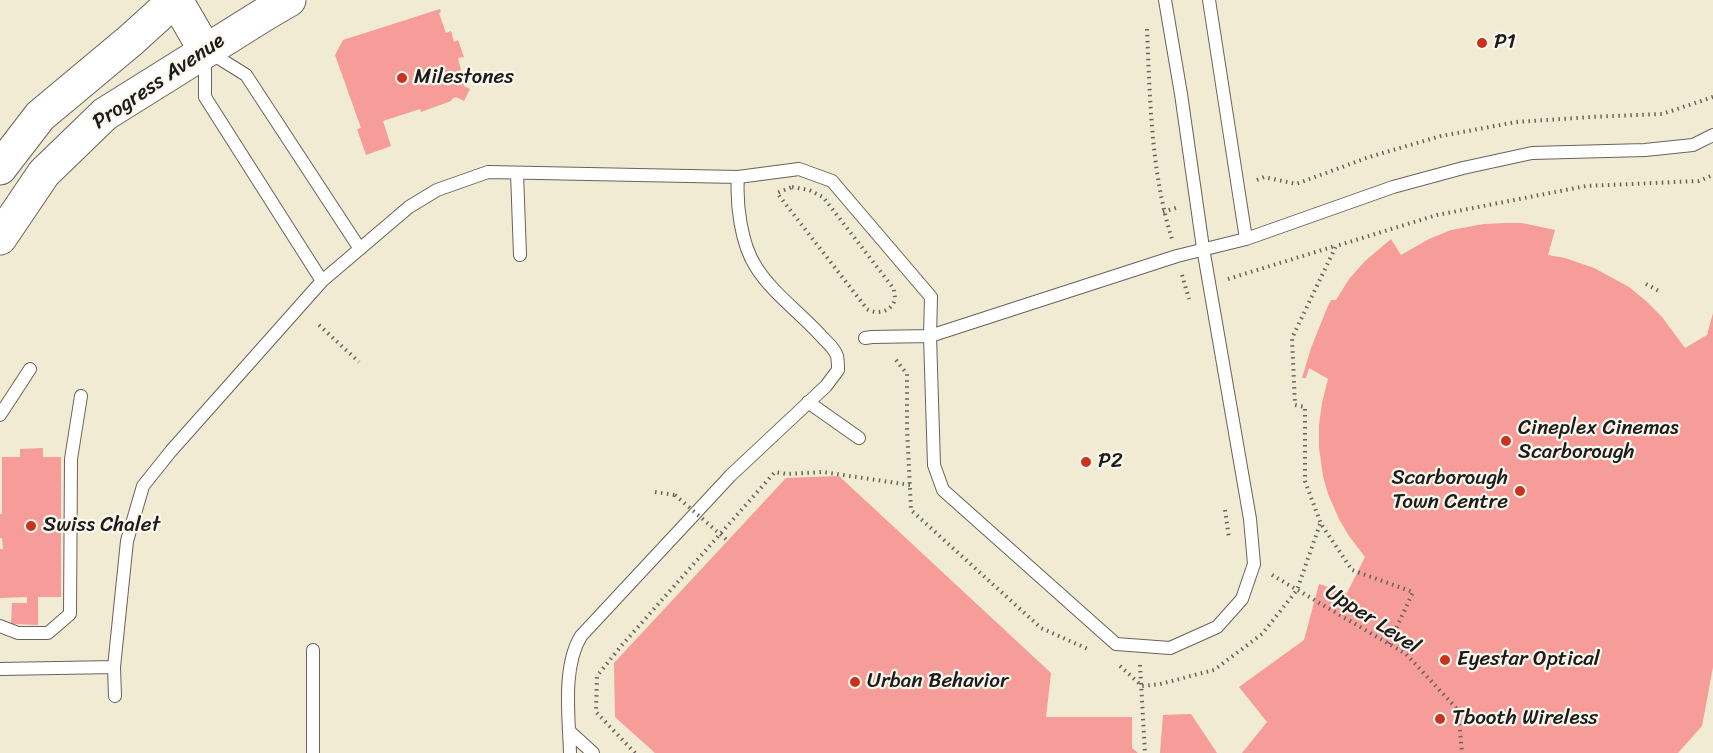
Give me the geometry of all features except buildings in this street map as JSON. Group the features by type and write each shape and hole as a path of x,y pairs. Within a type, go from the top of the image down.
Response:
{"main road":[{"path":"175,0 205,50"},
{"name":"Progress Avenue","path":"0,168 40,116 175,0"},
{"name":"Progress Avenue","path":"0,238 44,172 105,114 289,0"}],"lane":[{"path":"115,696 114,667 127,541 143,486 171,451 322,281 409,207 436,190 488,172 738,177 799,169 832,181 931,297 934,465 943,490 1116,644 1170,648 1217,627 1242,599 1254,564 1246,495 1203,248 1165,0"},
{"path":"1209,0 1246,239"},
{"path":"205,50 246,75 360,249"},
{"path":"205,50 205,97 322,281"},
{"path":"865,338 930,336 1203,248 1246,239 1392,187 1485,163 1532,153 1645,150 1693,145 1713,135"},
{"path":"517,173 520,255"},
{"path":"570,753 569,669 573,652 581,636 731,475 826,386 838,370 835,350 776,292 755,266 743,235 737,195 738,177"},
{"path":"0,415 30,369"},
{"path":"0,626 18,633 48,633 70,614 71,459 81,396"},
{"path":"808,402 859,438"},
{"path":"312,650 313,753"},
{"path":"0,669 114,667"},
{"path":"569,731 593,753"}],"path":[{"path":"1238,187 1264,177 1296,184 1369,157 1441,136 1516,122 1662,114 1713,96"},
{"path":"1210,286 1437,215 1586,186 1699,181 1713,175"},
{"path":"792,187 808,190 823,197 894,289 895,299 885,311 872,312 861,302 816,245 777,194 792,187"},
{"path":"1163,212 1197,201"},
{"path":"1336,246 1292,338 1295,405 1305,407 1305,481 1320,524 1352,570 1413,592 1389,644"},
{"path":"1646,284 1659,291"},
{"path":"319,325 359,362"},
{"path":"896,360 907,374 911,510 1041,628 1095,653"},
{"path":"635,753 596,712 597,676 776,472 786,474 823,472 910,485"},
{"path":"655,492 675,495 728,541"},
{"path":"1117,663 1142,686 1160,684 1214,670 1262,634 1297,590 1320,524"},
{"name":"Upper Level","path":"1254,564 1406,654 1458,710 1462,753"},
{"path":"1137,647 1142,686 1145,753"}],"place":[{"name":"P1","path":"1482,43"},
{"name":"Milestones","path":"402,78"},
{"name":"Cineplex Cinemas Scarborough","path":"1506,441"},
{"name":"P2","path":"1086,462"},
{"name":"Scarborough Town Centre","path":"1520,491"},
{"name":"Swiss Chalet","path":"31,526"},
{"name":"Eyestar Optical","path":"1445,660"},
{"name":"Urban Behavior","path":"855,682"},
{"name":"Tbooth Wireless","path":"1440,719"}]}
